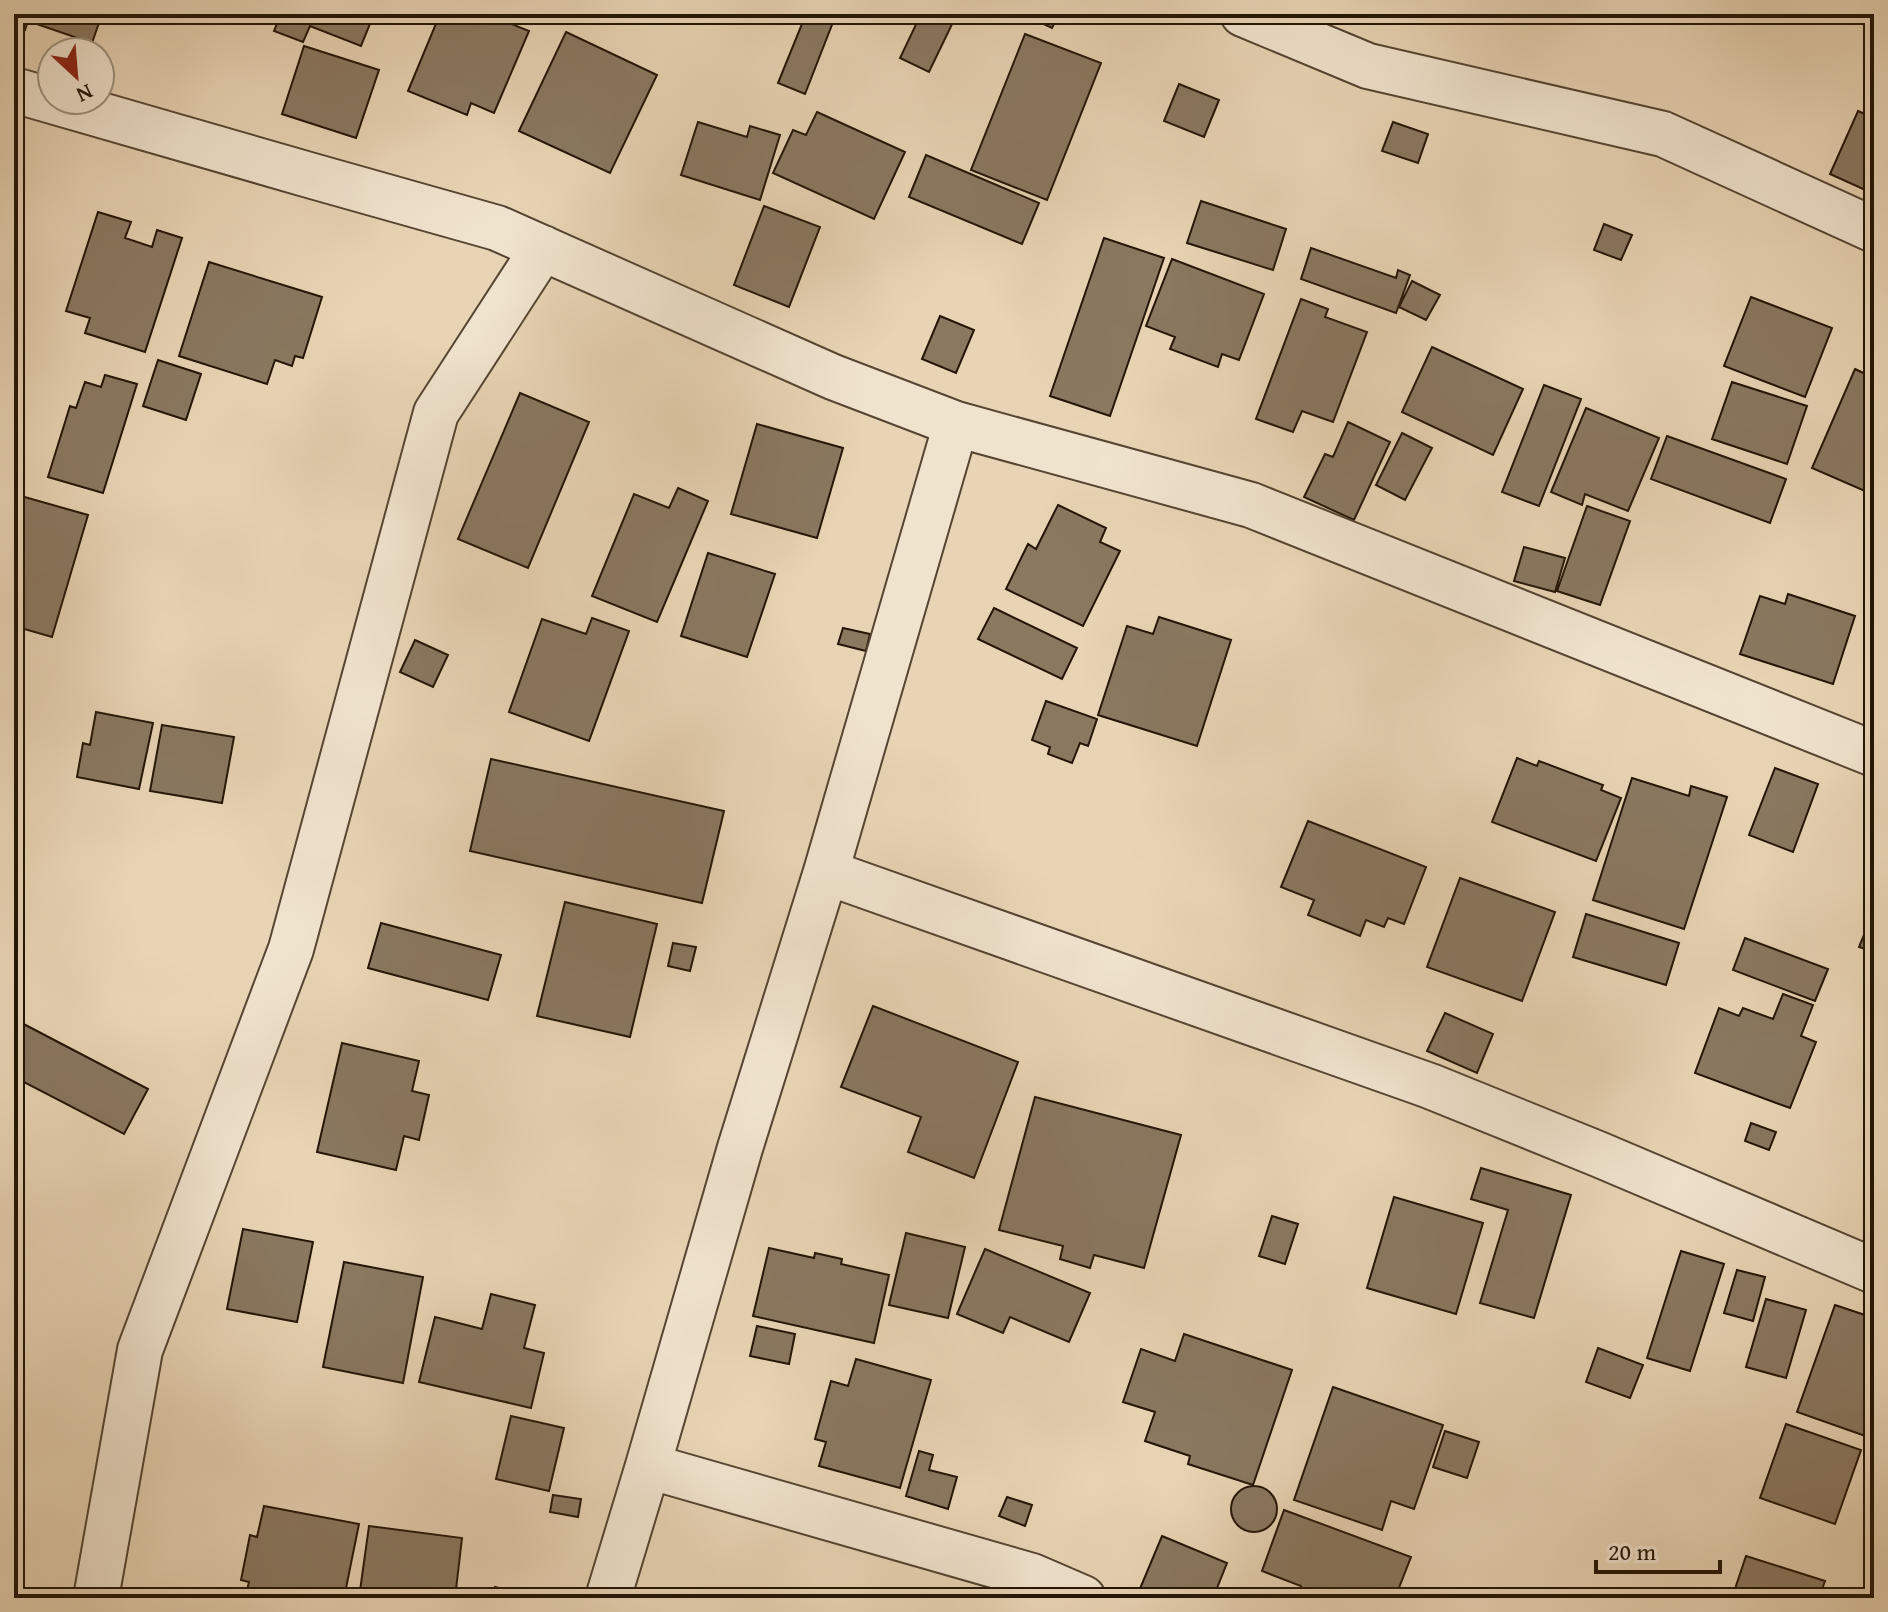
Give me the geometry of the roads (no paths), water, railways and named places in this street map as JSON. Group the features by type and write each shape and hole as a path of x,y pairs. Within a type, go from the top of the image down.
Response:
{"street":[{"path":"1243,14 1368,66 1663,134 1874,230"},
{"path":"14,90 497,228 833,377 956,424 1251,505 1874,754"},
{"path":"96,1598 140,1350 291,949 436,413 543,248"},
{"path":"608,1598 740,1148 826,872 956,424"},
{"path":"826,872 1430,1086 1874,1271"},
{"path":"648,1466 1032,1576 1083,1598"}]}
